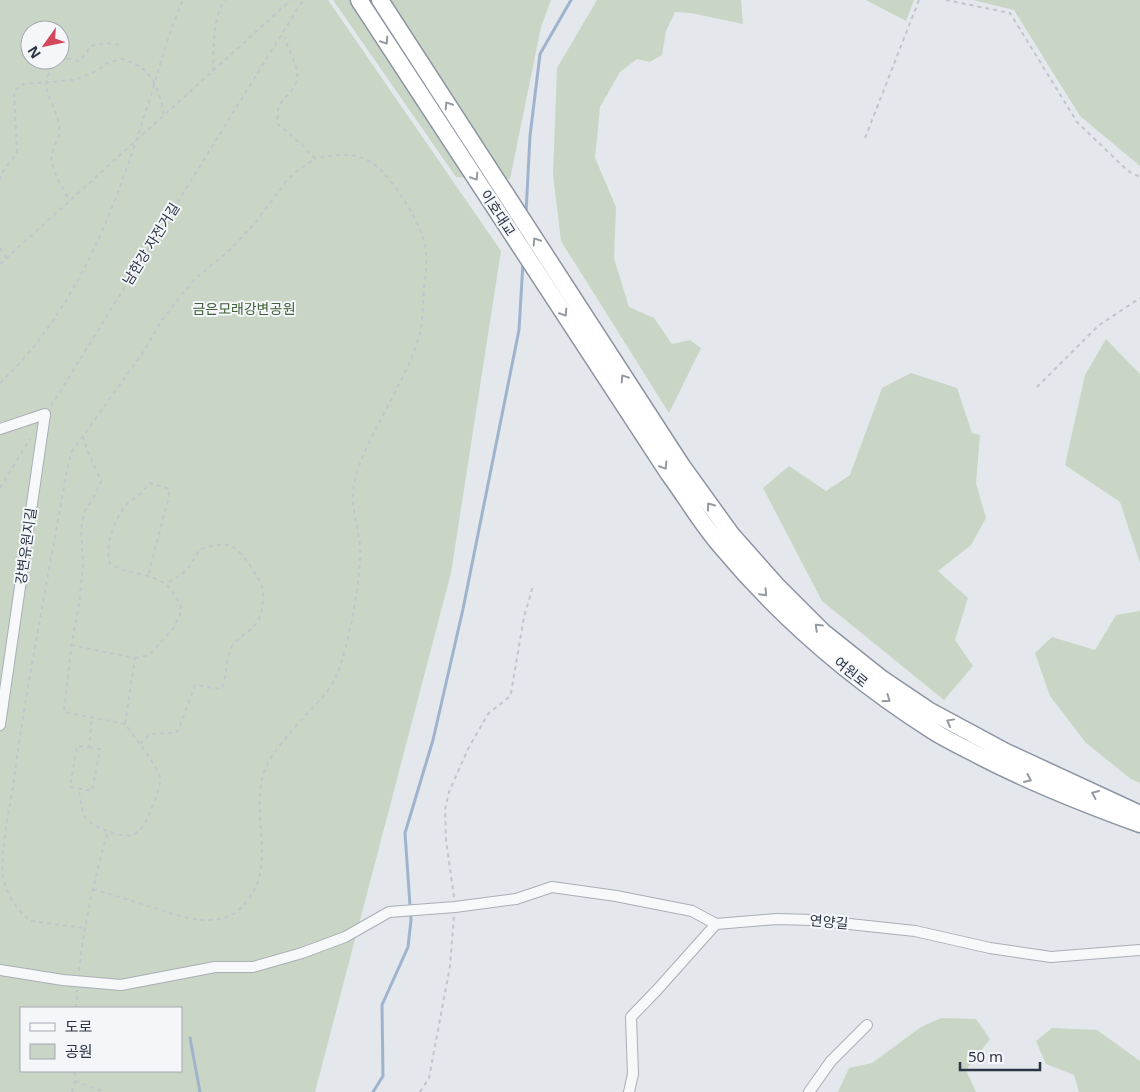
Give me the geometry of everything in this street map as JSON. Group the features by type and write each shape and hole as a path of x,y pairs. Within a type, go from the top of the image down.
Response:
{"highway":[{"name":"이호대교","path":"359,0 644,422"},
{"name":"이호대교","path":"380,0 644,422"},
{"name":"여원로","path":"644,422 682,466 731,534 778,587 823,632 882,678 928,710 1006,752 1140,814"},
{"name":"여원로","path":"644,422 669,474 719,544 767,596 813,640 868,686 931,730 998,766 1082,803 1140,824"}],"street":[{"path":"0,429 46,414"},
{"name":"강변유원지길","path":"0,725 46,414"},
{"path":"0,970 121,985 215,967 253,967 302,953 345,937 389,912 516,899 552,887 616,896 692,911 716,924 631,1017 633,1074 629,1092"},
{"name":"연양길","path":"716,924 777,919 812,920 905,930 990,948 1051,957 1140,950"},
{"path":"810,1092 831,1061 868,1025"}],"path":[{"path":"0,383 11,373 49,327 82,276 121,187 171,26 183,0"},
{"path":"213,72 215,36 221,6 225,0"},
{"path":"0,264 291,0"},
{"name":"남한강 자전거길","path":"46,414 303,0"},
{"path":"865,138 919,0"},
{"path":"946,0 1010,13 1077,122 1128,171 1140,177"},
{"path":"285,37 286,44 294,60 298,78 291,92 279,106 277,123 304,145 315,159"},
{"path":"70,59 78,61 86,54 90,46 104,42 121,45"},
{"path":"0,180 2,173 17,152 14,91 24,84 75,80 96,71 109,62 123,59 142,68 154,82 164,116"},
{"path":"51,70 45,82 47,96 55,109 60,131 51,156 57,180 70,201"},
{"path":"84,928 30,921 17,908 3,877 3,857 17,754 72,451 134,364 162,320 183,293 232,248 288,179 315,159 339,154 357,155 384,171 414,216 424,242 427,259 421,330 400,382 367,447 354,485 353,497 360,548 359,567 351,621 336,677 326,692 271,758 264,772 260,785 259,800 261,876 254,892 242,906 227,918 207,920 182,916 93,889"},
{"path":"0,248 6,258"},
{"path":"1037,387 1098,326 1140,298"},
{"path":"79,792 85,817 95,826 130,836 140,831 146,823 156,797 160,778 155,767 125,724 64,712 71,644 79,605 83,565 81,529 85,510 94,497 101,481 83,436"},
{"path":"0,488 30,439"},
{"path":"71,644 135,658 149,655 174,627 182,610 179,599 166,584 162,580 119,569 110,564 107,556 109,543 120,513 130,500 139,495 150,483 169,489 169,496 148,576"},
{"path":"140,744 150,734 178,732 195,685 221,689 224,684 228,656 234,645 258,622 262,613 262,588 254,571 238,551 229,545 208,546 199,550 192,565 166,584"},
{"path":"420,1092 429,1078 450,966 450,907 445,810 457,771 468,749 488,714 508,698 511,693 524,617 533,586"},
{"path":"125,724 135,658"},
{"path":"89,747 92,717"},
{"path":"77,746 89,747 100,749 92,791 70,787 77,746"},
{"path":"76,1007 84,928 108,831"},
{"path":"72,1092 75,1072"},
{"path":"75,1081 104,1092"}],"green space":[{"name":"금은모래강변공원","path":"0,0 328,0 501,251 451,573 315,1092 0,1092"},
{"path":"333,0 551,0 541,27 510,179 456,177"},
{"path":"597,0 741,0 743,24 691,13 675,12 666,31 662,55 650,62 637,59 620,72 600,107 595,158 616,207 614,258 629,307 654,318 672,344 690,340 701,348 669,413 561,241 553,174 557,68"},
{"path":"866,0 914,0 906,21"},
{"path":"973,0 1140,0 1140,166 1080,116 1014,10"},
{"path":"1106,339 1140,374 1140,563 1120,502 1065,465 1085,375"},
{"path":"911,373 957,388 972,433 980,435 976,483 986,518 971,545 938,571 968,598 955,640 973,666 944,700 822,601 763,488 789,466 826,491 850,475 882,388"},
{"path":"1140,611 1140,783 1131,779 1086,743 1050,696 1035,653 1052,637 1095,650 1116,615"},
{"path":"941,1018 976,1019 990,1039 966,1070 976,1092 838,1092 849,1068 872,1063 921,1027"},
{"path":"1052,1028 1097,1030 1140,1061 1140,1092 1079,1092 1074,1075 1046,1064 1036,1041"}],"waterway":[{"path":"526,213 530,136 540,54 571,0"},
{"path":"373,1092 383,1076 382,1005 408,947 411,920 405,833 433,740 463,609 519,330 523,262"},
{"path":"190,1038 200,1092"}]}
